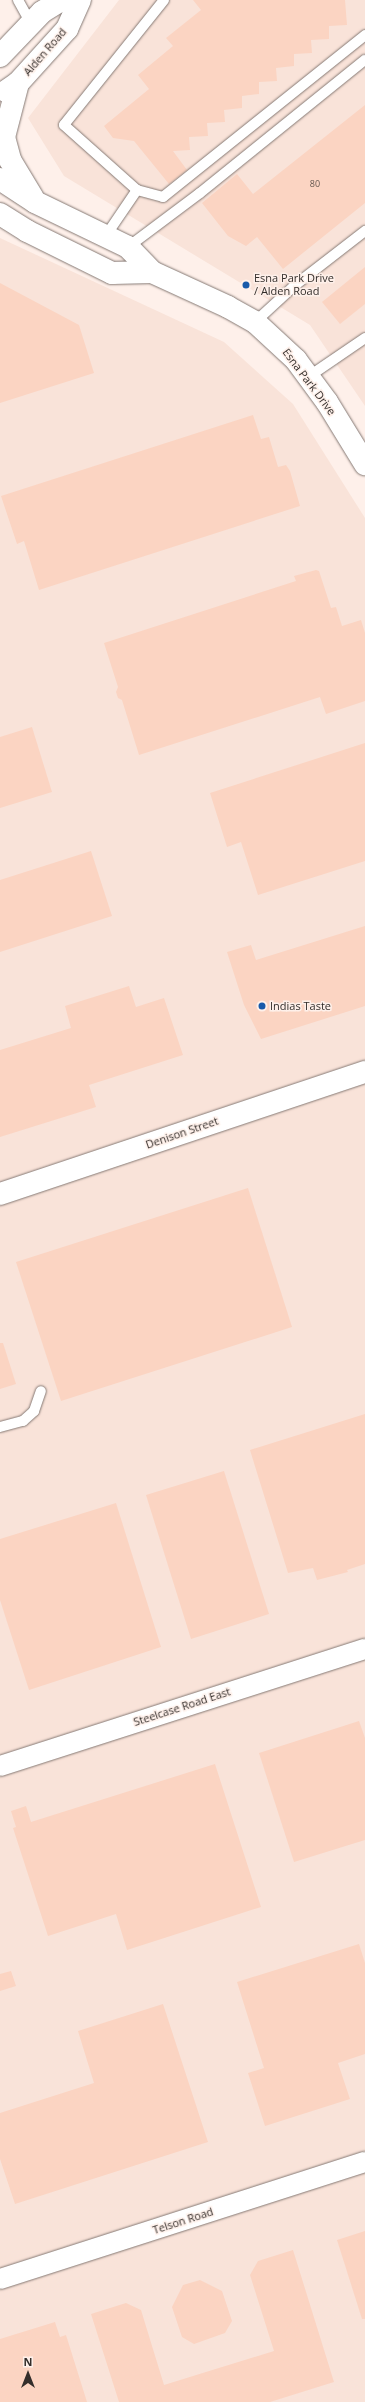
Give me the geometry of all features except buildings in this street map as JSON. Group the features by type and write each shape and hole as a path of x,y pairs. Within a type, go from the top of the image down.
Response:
{"street":[{"path":"0,56 42,12 61,0"},
{"name":"Alden Road","path":"0,95 18,83 67,29 80,0"},
{"path":"18,83 4,136 10,160 35,202"},
{"name":"Esna Park Drive","path":"0,179 35,202 128,247 152,272 228,307 255,322 279,342 308,377 365,464"},
{"name":"Esna Park Drive","path":"0,214 27,231 112,273 152,272"},
{"name":"Denison Street","path":"0,1194 365,1072"},
{"name":"Steelcase Road East","path":"0,1766 365,1649"},
{"name":"Telson Road","path":"0,2279 365,2162"}],"lane":[{"path":"18,0 31,23"},
{"path":"164,0 64,125 137,190 163,197 365,35"},
{"path":"128,247 200,193 365,60"},
{"path":"105,236 137,190"},
{"path":"255,322 294,286 365,231"},
{"path":"308,377 365,338"},
{"path":"0,1427 23,1421 34,1410 41,1391"}],"shaded area":[{"path":"119,0 365,0 365,406 310,325 64,176 28,118"},
{"path":"0,238 224,342 293,404 365,518 365,2402 0,2402"}],"place":[{"name":"Esna Park Drive / Alden Road","path":"246,285"},
{"name":"Indias Taste","path":"262,1006"}]}
